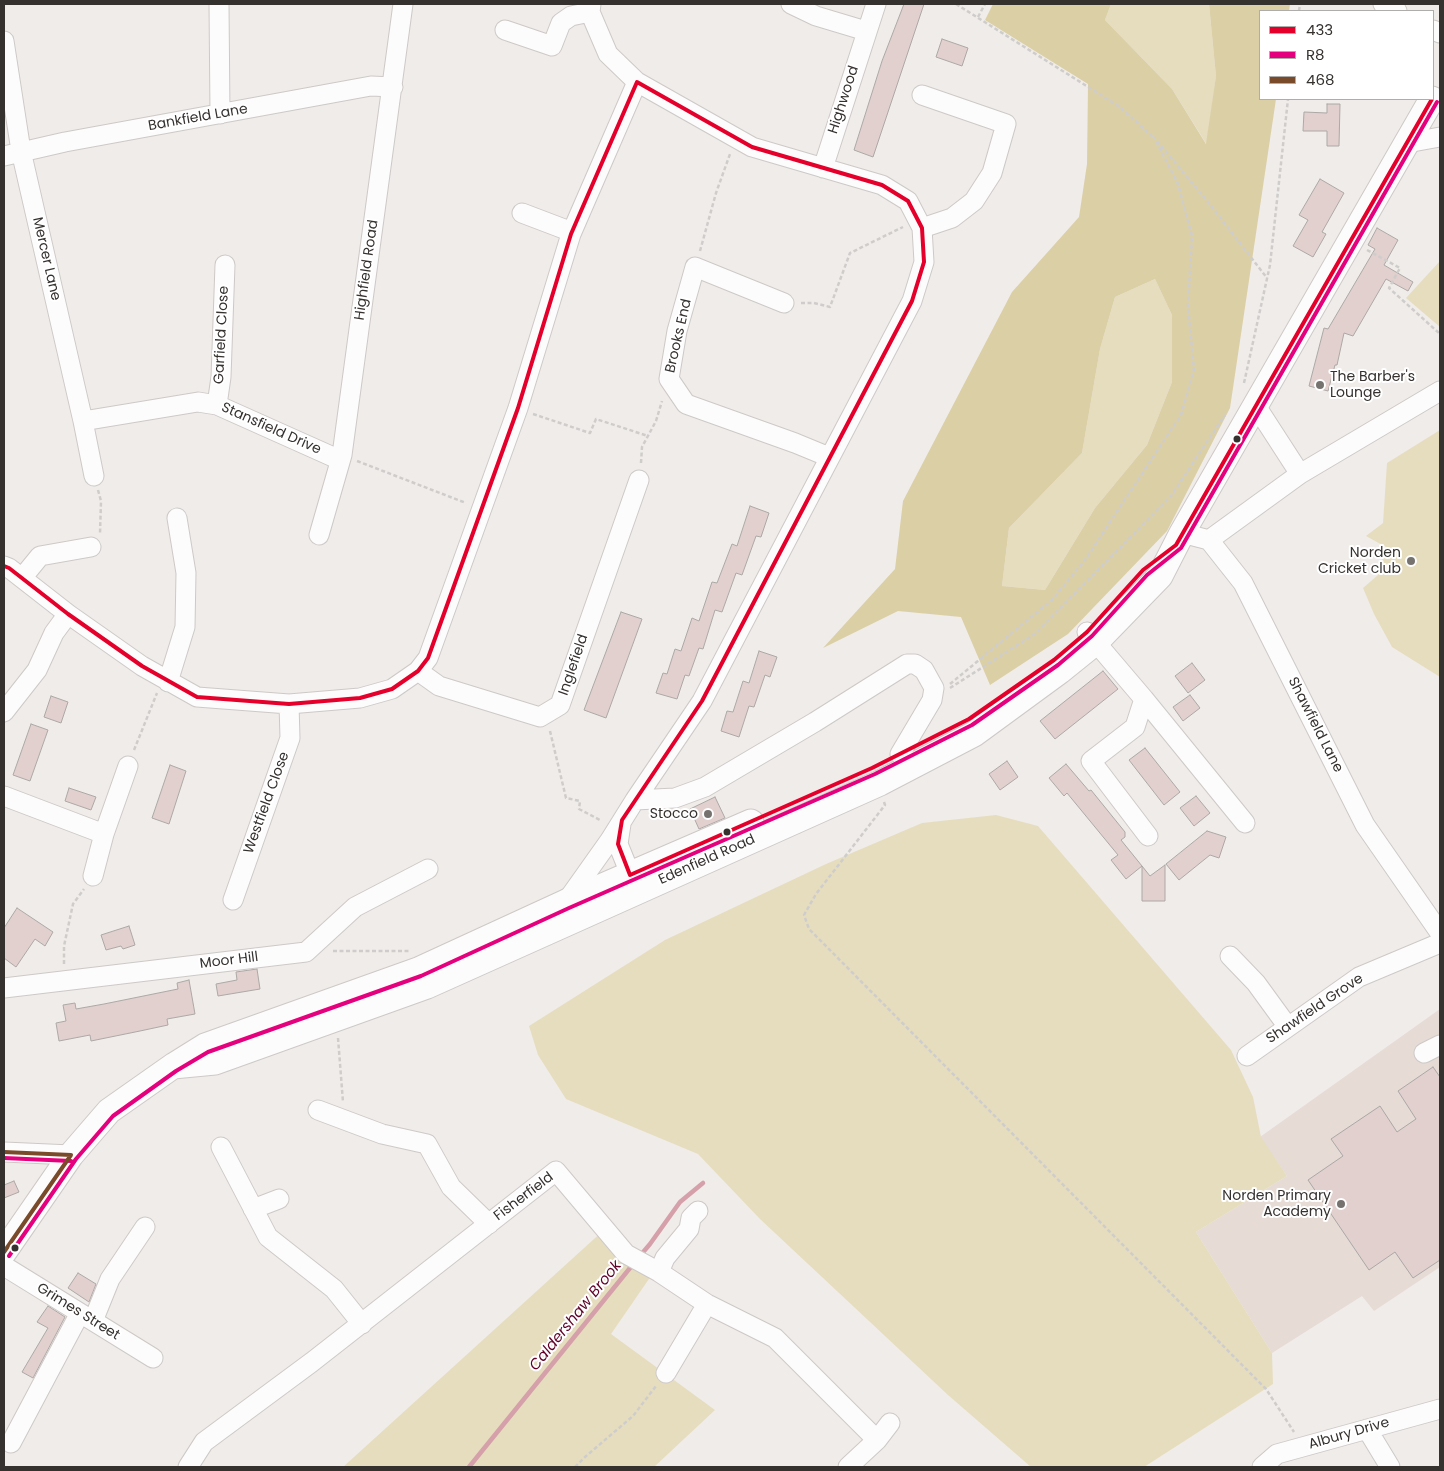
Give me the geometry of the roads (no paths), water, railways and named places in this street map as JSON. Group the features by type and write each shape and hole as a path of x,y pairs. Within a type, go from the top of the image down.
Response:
{"main road":[{"name":"Edenfield Road","path":"4,1252 70,1155 109,1111 173,1066 215,1062 344,1009 418,970 566,902 634,883 880,783 974,734 1060,671 1092,637 1143,570 1179,539 1248,398 1350,241 1431,100"},
{"name":"Edenfield Road","path":"344,1009 427,986 864,772 969,719 1054,660 1092,637"}],"street":[{"path":"219,4 220,114"},
{"name":"Highfield Road","path":"319,535 341,457 403,4"},
{"path":"790,4 816,16 866,32"},
{"name":"Highwood","path":"822,168 876,4"},
{"path":"1383,4 1394,10"},
{"path":"505,30 552,46 561,23 571,16 590,8 608,54 637,82 752,147 882,185 908,201 920,224 924,262 912,301 702,701 634,800 610,840 566,902"},
{"name":"Mercer Lane","path":"4,41 12,154 83,421 94,476"},
{"path":"4,566 68,614 166,680 197,697 289,704 360,698 392,689 418,671 428,658 518,408 572,232 637,82"},
{"name":"Bankfield Lane","path":"12,154 371,86 393,87"},
{"path":"920,224 952,218 974,201 992,172 1006,124 922,95"},
{"path":"1407,143 1440,137"},
{"path":"522,213 572,232"},
{"name":"Garfield Close","path":"217,405 221,377 226,265"},
{"name":"Brooks End","path":"784,304 696,267 677,331 669,379 686,404 829,457"},
{"path":"1179,539 1208,540 1300,474 1440,391"},
{"path":"1248,398 1300,474"},
{"name":"Stansfield Drive","path":"83,421 198,402 217,405 341,457"},
{"name":"Inglefield","path":"418,671 438,686 540,717 560,705 639,480"},
{"path":"166,680 185,626 186,573 177,518"},
{"name":"Shawfield Lane","path":"1208,540 1243,583 1366,825 1440,933"},
{"path":"22,578 40,556 96,542"},
{"path":"4,712 37,670 54,633 68,614"},
{"path":"1092,637 1245,823"},
{"path":"634,800 675,798 705,788 908,664 916,664 924,670 934,688 932,700 900,754"},
{"path":"1144,700 1135,727 1091,761 1148,836"},
{"name":"Westfield Close","path":"233,900 290,738 289,704"},
{"path":"93,876 104,834 128,766"},
{"path":"4,796 104,834"},
{"path":"622,820 618,844 634,883"},
{"name":"Moor Hill","path":"4,988 306,952 355,907 428,869"},
{"name":"Shawfield Grove","path":"1247,1056 1359,977 1440,943"},
{"path":"1230,956 1256,983 1288,1027"},
{"path":"318,1110 382,1134 427,1144 451,1187 489,1224"},
{"path":"221,1147 268,1237 334,1289 362,1324"},
{"path":"4,1152 70,1155"},
{"name":"Fisherfield","path":"188,1467 204,1442 362,1324 556,1171 626,1254 653,1268 707,1304 776,1338 877,1440"},
{"path":"253,1209 279,1199"},
{"path":"653,1268 694,1232 691,1218 698,1211"},
{"path":"11,1443 110,1279 145,1227"},
{"name":"Grimes Street","path":"4,1266 153,1358"},
{"path":"666,1373 707,1304"},
{"name":"Albury Drive","path":"1262,1467 1277,1454 1440,1409"},
{"path":"848,1467 877,1440 890,1424"},
{"path":"1367,1429 1390,1467"}],"waterway":[{"name":"Caldershaw Brook","path":"639,1257 680,1202 703,1183"},
{"name":"Caldershaw Brook","path":"469,1467 634,1263"}],"place":[{"name":"The Barber's Lounge","path":"1320,385"},
{"name":"Norden Cricket club","path":"1411,561"},
{"name":"Stocco","path":"708,814"},
{"name":"Norden Primary Academy","path":"1341,1204"}]}
